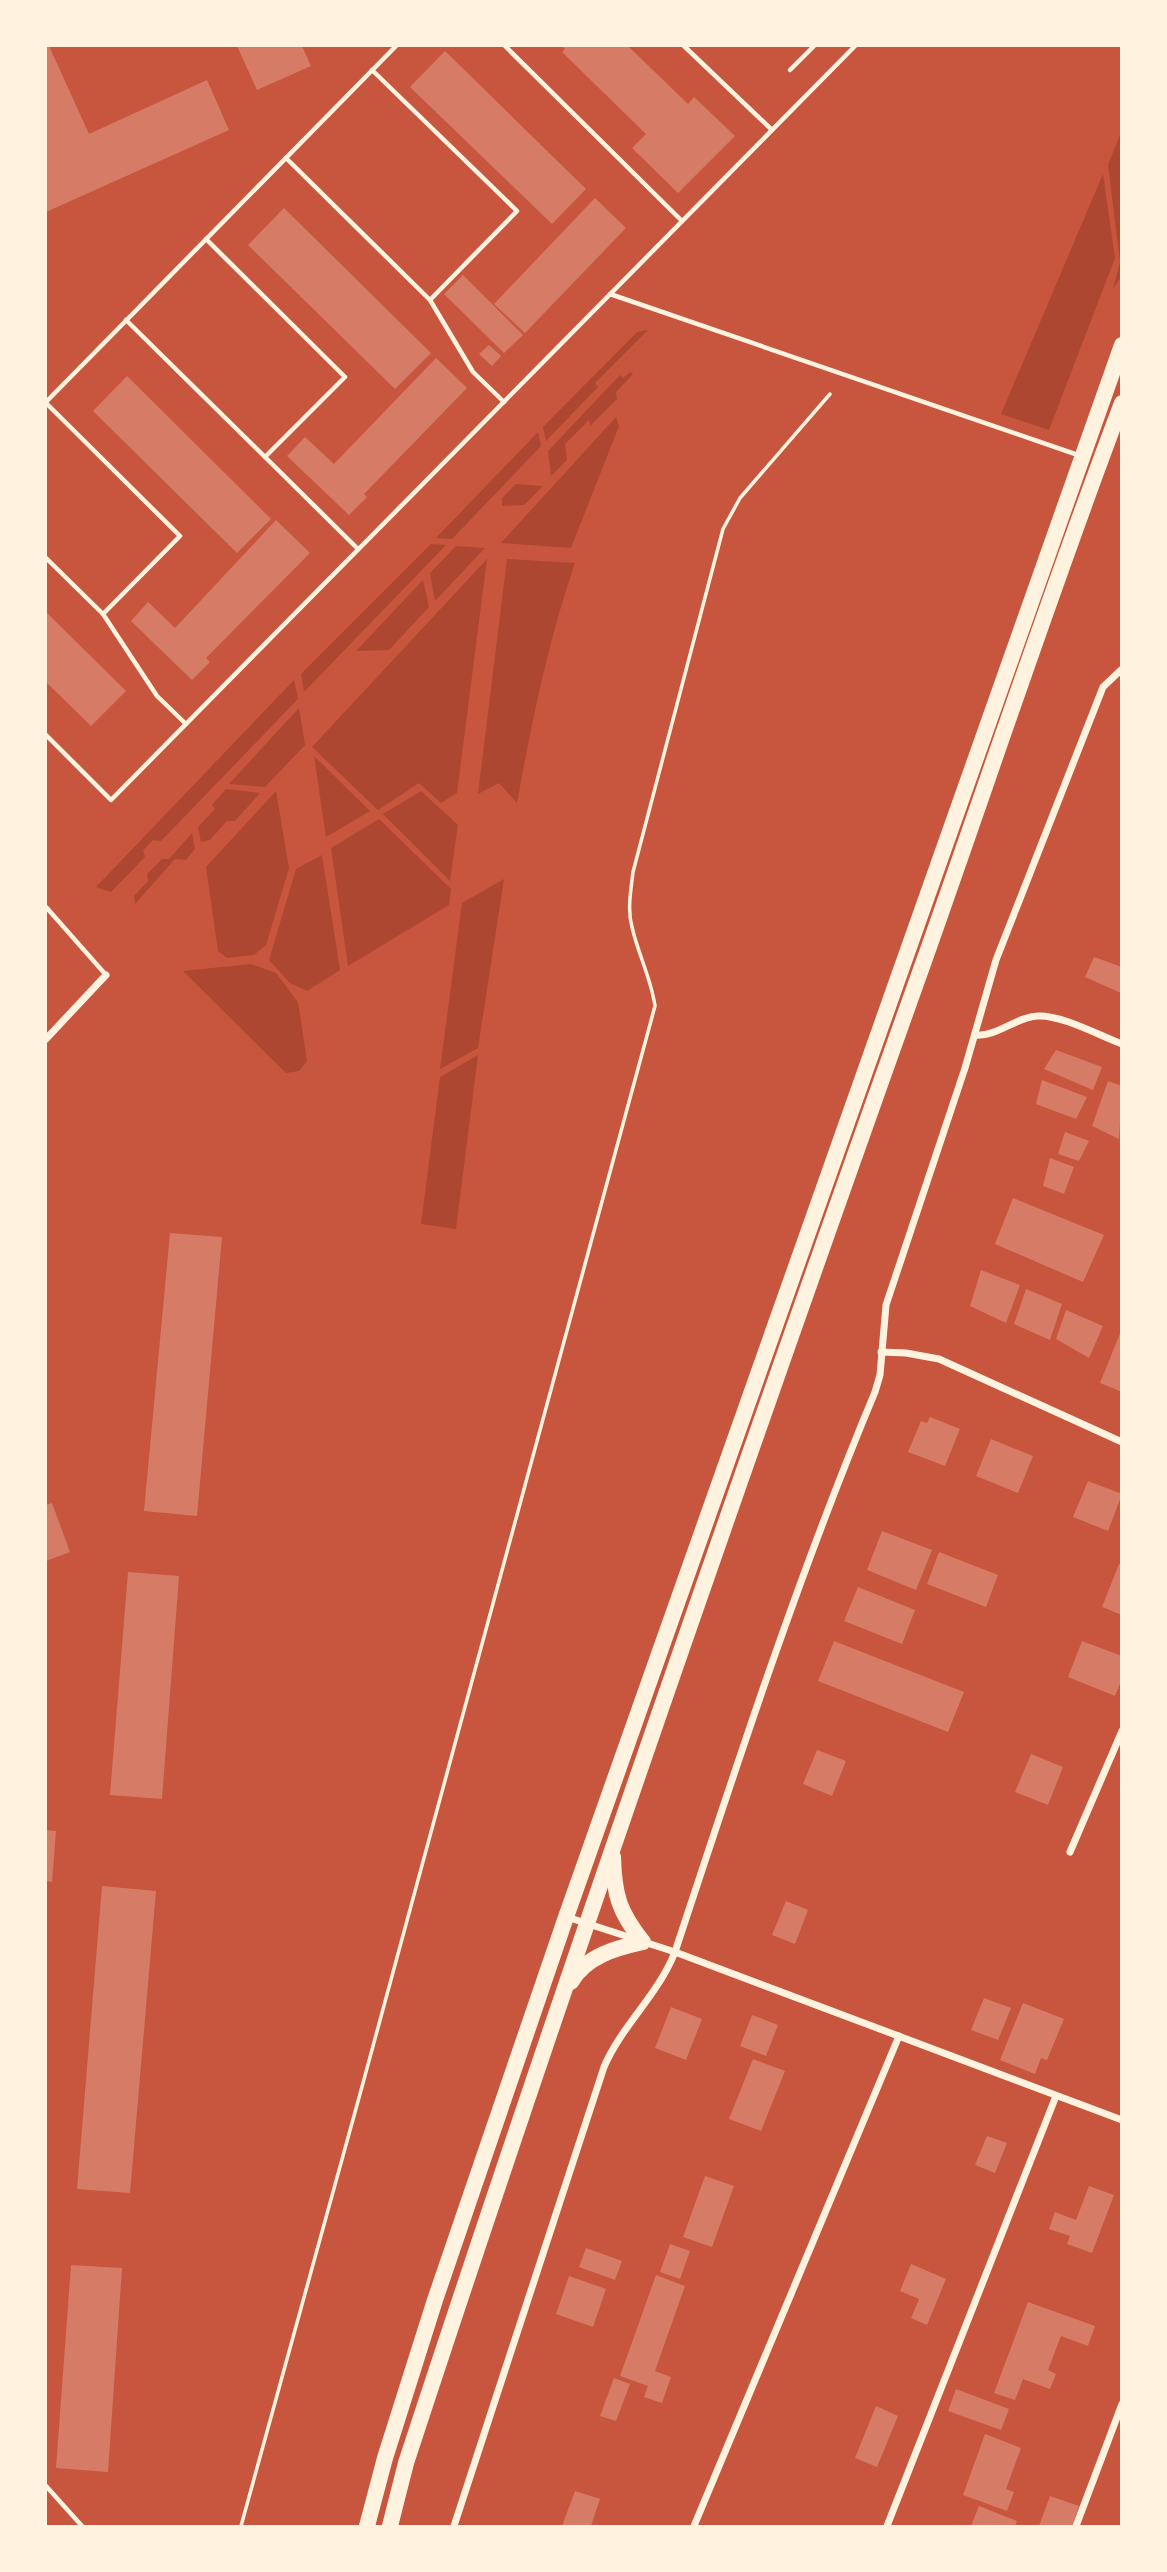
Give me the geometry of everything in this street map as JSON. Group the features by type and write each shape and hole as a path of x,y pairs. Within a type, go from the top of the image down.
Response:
{"highway":[{"path":"367,2526 385,2458 435,2300 566,1917 1122,345"},
{"path":"390,2526 406,2463 586,1923 748,1453 1079,516 1122,403"},
{"path":"561,1999 585,1964 602,1954 643,1942 622,1914 616,1898 613,1846"}],"street":[{"path":"454,2526 604,2067 619,2038 661,1983 675,1952 771,1660 832,1494 875,1392 880,1375 886,1305 975,1035 996,960 1103,687 1122,669"},
{"path":"46,1039 106,975"},
{"path":"975,1035 989,1035 1021,1020 1037,1016 1055,1018 1122,1044"},
{"path":"881,1352 939,1359 1122,1442"},
{"path":"1070,1852 1122,1731"},
{"path":"566,1917 675,1952 1122,2120"},
{"path":"694,2526 899,2036"},
{"path":"887,2526 1056,2096"},
{"path":"1076,2526 1122,2404"}],"lane":[{"path":"103,614 180,536 46,402 396,46"},
{"path":"505,46 682,221"},
{"path":"684,46 772,130"},
{"path":"790,70 814,46"},
{"path":"46,735 111,800 851,47"},
{"path":"372,70 517,211 430,300"},
{"path":"285,158 430,300 473,372 503,402"},
{"path":"206,239 345,377 265,457"},
{"path":"610,294 1082,457"},
{"path":"126,320 358,549"},
{"path":"46,558 103,614 157,695 186,724"},
{"path":"46,907 106,975"},
{"path":"46,2486 82,2526"}],"path":[{"path":"240,2526 364,2081 655,1006 653,988 631,926 629,903 634,872 723,529 740,498 830,394"}],"shaded area":[{"path":"1121,132 1121,277 1113,289 1120,262 1108,165"},
{"path":"1103,174 1115,258 1049,430 1001,414"},
{"path":"648,330 595,383 598,387 546,441 543,427 637,332"},
{"path":"630,372 633,374 616,392 617,399 590,426 589,420 565,444 567,460 551,476 548,451 620,375 623,378"},
{"path":"616,417 619,426 571,548 501,543"},
{"path":"538,432 541,446 452,539 436,538"},
{"path":"516,484 543,486 524,505 502,506 502,498"},
{"path":"431,544 446,545 304,692 301,674"},
{"path":"456,546 485,548 435,601 430,573"},
{"path":"487,559 457,793 441,803 419,783 378,810 312,747"},
{"path":"507,559 575,563 542,681 517,803 499,783 478,794"},
{"path":"423,580 429,607 389,650 356,651"},
{"path":"294,680 298,699 161,841 153,840 143,850 145,857 111,892 96,887"},
{"path":"299,708 305,745 265,787 229,784"},
{"path":"314,756 370,811 326,837"},
{"path":"226,789 260,793 235,821 227,821 210,840 201,842 198,827 215,809 212,805"},
{"path":"276,791 289,868 266,945 254,955 227,958 218,951 206,867"},
{"path":"421,791 458,825 450,881 383,814"},
{"path":"379,819 451,889 449,905 348,966 331,848"},
{"path":"192,833 195,849 186,860 175,859 135,904 134,896 148,881 147,874 162,859 169,859"},
{"path":"322,855 340,970 307,991 290,983 269,960 296,869"},
{"path":"504,879 478,1048 440,1069 462,903"},
{"path":"251,964 276,973 298,1002 307,1061 299,1071 286,1073 183,971"},
{"path":"478,1055 456,1229 421,1224 440,1077"}],"building":[{"path":"46,46 49,46 89,134 207,80 229,130 46,212"},
{"path":"237,46 302,46 311,66 257,90"},
{"path":"562,46 628,46 688,104 694,97 735,136 678,193 632,148 646,134 562,52 565,49"},
{"path":"445,51 586,189 552,224 410,87"},
{"path":"595,198 626,228 525,333 494,304"},
{"path":"284,208 431,353 395,389 248,245"},
{"path":"463,275 523,335 504,353 444,294"},
{"path":"489,345 501,356 492,366 479,354"},
{"path":"436,358 467,388 364,494 367,497 349,515 287,456 305,437 334,464"},
{"path":"127,376 271,519 237,553 93,411"},
{"path":"276,520 310,553 206,658 210,662 192,680 131,621 148,602 175,628"},
{"path":"46,612 126,691 91,726 46,682"},
{"path":"1094,957 1122,967 1121,993 1085,977"},
{"path":"1056,1050 1102,1067 1093,1090 1044,1069"},
{"path":"1042,1080 1087,1097 1076,1119 1036,1104"},
{"path":"1108,1081 1122,1086 1119,1139 1092,1126"},
{"path":"1065,1132 1089,1141 1079,1161 1058,1154"},
{"path":"1050,1158 1074,1167 1064,1194 1043,1186"},
{"path":"1013,1198 1104,1235 1083,1282 995,1244"},
{"path":"170,1233 222,1237 197,1516 144,1511"},
{"path":"981,1270 1020,1285 1006,1323 970,1306"},
{"path":"1026,1289 1062,1304 1050,1340 1014,1324"},
{"path":"1066,1310 1103,1326 1089,1358 1056,1339"},
{"path":"1122,1331 1122,1392 1100,1383"},
{"path":"930,1417 960,1429 945,1466 908,1452 921,1421 927,1423"},
{"path":"991,1439 1033,1456 1018,1493 976,1476"},
{"path":"1088,1481 1122,1494 1108,1531 1073,1517"},
{"path":"52,1503 70,1552 46,1561 46,1505"},
{"path":"882,1531 932,1550 916,1590 867,1570"},
{"path":"939,1552 998,1575 986,1607 927,1584"},
{"path":"1119,1564 1122,1565 1122,1615 1102,1607"},
{"path":"128,1572 179,1576 162,1799 110,1795"},
{"path":"858,1587 915,1610 902,1644 844,1621"},
{"path":"834,1641 964,1692 948,1732 818,1681"},
{"path":"1082,1641 1122,1656 1122,1679 1115,1696 1068,1677"},
{"path":"817,1750 846,1761 832,1796 803,1784"},
{"path":"1031,1754 1063,1767 1048,1805 1015,1792"},
{"path":"46,1830 56,1831 52,1882 46,1881"},
{"path":"102,1886 156,1891 130,2193 77,2189"},
{"path":"786,1901 808,1910 795,1944 772,1935"},
{"path":"984,1998 1011,2008 998,2040 971,2030"},
{"path":"1023,2003 1064,2019 1047,2060 1041,2058 1035,2074 1000,2060"},
{"path":"671,2007 702,2019 686,2060 655,2048"},
{"path":"752,2015 778,2025 766,2056 740,2046"},
{"path":"753,2059 785,2071 761,2131 729,2119"},
{"path":"987,2136 1007,2143 995,2173 975,2165"},
{"path":"705,2176 734,2186 712,2247 683,2237"},
{"path":"1089,2186 1114,2195 1092,2253 1067,2244 1070,2236 1049,2229 1055,2212 1076,2220"},
{"path":"670,2244 690,2251 680,2279 660,2272"},
{"path":"586,2248 622,2261 615,2280 579,2267"},
{"path":"911,2264 946,2279 927,2325 911,2318 919,2299 900,2291"},
{"path":"71,2265 122,2268 108,2472 56,2468"},
{"path":"656,2275 685,2286 655,2371 671,2377 662,2403 644,2397 648,2386 620,2376"},
{"path":"569,2276 606,2289 593,2327 556,2314"},
{"path":"1028,2302 1095,2326 1088,2346 1061,2336 1048,2370 1056,2374 1050,2389 1023,2379 1015,2400 994,2393"},
{"path":"614,2378 630,2384 616,2421 600,2416"},
{"path":"956,2389 1009,2409 1001,2430 948,2411"},
{"path":"876,2406 898,2416 877,2467 855,2458"},
{"path":"985,2434 1021,2448 1006,2489 1014,2492 1007,2511 963,2495"},
{"path":"575,2491 600,2499 591,2526 562,2526"},
{"path":"1050,2496 1079,2506 1072,2526 1039,2526"},
{"path":"979,2506 1017,2521 1015,2526 971,2526"}]}
